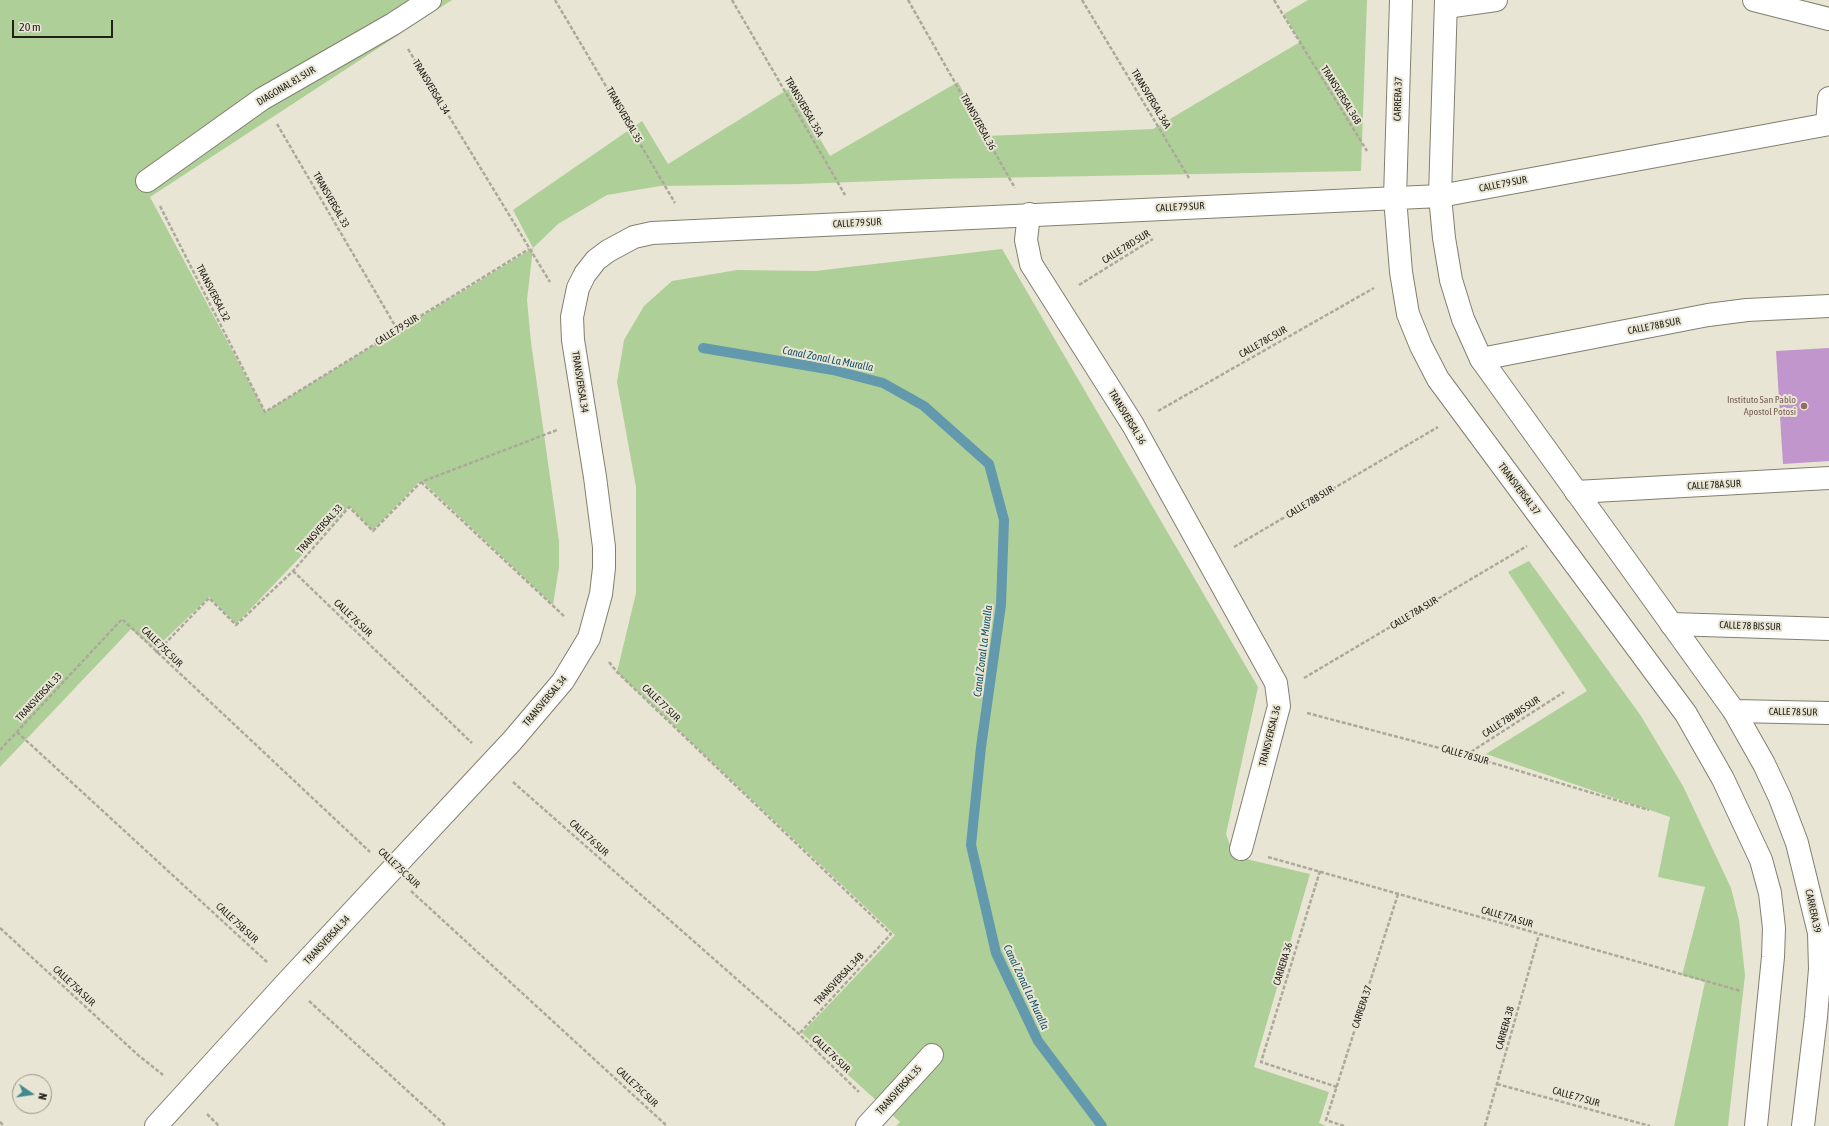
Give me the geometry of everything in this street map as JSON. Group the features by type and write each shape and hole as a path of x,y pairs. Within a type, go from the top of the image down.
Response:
{"street":[{"name":"DIAGONAL 81 SUR","path":"147,181 262,100 393,24 430,0"},
{"name":"CARRERA 37","path":"1395,198 1401,0"},
{"path":"1496,0 1446,3 1440,196 1444,238 1451,280 1463,319 1481,360 1734,711"},
{"path":"1754,0 1829,19"},
{"path":"1828,124 1829,98"},
{"name":"CALLE 79 SUR","path":"572,317 578,288 585,274 596,260 608,251 634,236 652,233 1029,214 1440,196 1828,124"},
{"name":"TRANSVERSAL 37","path":"1395,198 1401,272 1408,314 1421,346 1438,379 1686,714 1724,778 1761,860 1770,893 1774,928 1769,1000"},
{"name":"TRANSVERSAL 36","path":"1029,214 1026,240 1031,264 1133,425 1276,683 1278,700 1241,850"},
{"name":"CALLE 78B SUR","path":"1481,360 1708,315 1747,310 1829,306"},
{"name":"TRANSVERSAL 34","path":"156,1126 288,981 492,762 563,682 589,638 600,594 604,568 604,547 573,340 572,317"},
{"name":"CALLE 78A SUR","path":"1576,492 1829,478"},
{"name":"CALLE 78 BIS SUR","path":"1671,624 1829,629"},
{"name":"CALLE 78 SUR","path":"1734,711 1829,713"},
{"name":"CARRERA 39","path":"1734,711 1780,798 1797,843 1819,933 1820,969 1803,1126"},
{"path":"1816,1017 1829,999"},
{"path":"1756,1126 1769,1000"},
{"name":"TRANSVERSAL 35","path":"874,1119 932,1055"}],"path":[{"name":"TRANSVERSAL 35","path":"555,0 624,114 691,231"},
{"name":"TRANSVERSAL 35A","path":"732,0 861,223"},
{"name":"TRANSVERSAL 36","path":"908,0 1029,214"},
{"name":"TRANSVERSAL 36A","path":"1082,0 1206,206"},
{"name":"TRANSVERSAL 36B","path":"1274,0 1370,157"},
{"name":"TRANSVERSAL 34","path":"393,24 529,249 572,317"},
{"name":"TRANSVERSAL 33","path":"262,100 397,329"},
{"name":"TRANSVERSAL 32","path":"147,181 265,412"},
{"name":"CALLE 78D SUR","path":"1055,301 1160,235"},
{"name":"CALLE 79 SUR","path":"265,412 397,329 529,249"},
{"name":"CALLE 78C SUR","path":"1133,425 1401,272"},
{"name":"TRANSVERSAL 33","path":"156,653 209,598 236,625 293,571 349,507 373,531 421,482 586,419"},
{"name":"CALLE 78B SUR","path":"1209,562 1412,442"},
{"name":"CALLE 77 SUR","path":"421,482 552,606 589,638 617,672 891,934"},
{"name":"CALLE 78A SUR","path":"1278,700 1551,532"},
{"name":"CALLE 76 SUR","path":"293,571 492,762 799,1034 874,1119"},
{"name":"TRANSVERSAL 33","path":"0,750 122,619"},
{"name":"CALLE 75C SUR","path":"122,619 156,653 391,872 667,1126"},
{"name":"CALLE 78B BIS SUR","path":"1466,755 1564,692"},
{"name":"CALLE 78 SUR","path":"1278,700 1649,810"},
{"name":"CALLE 75B SUR","path":"17,732 446,1126"},
{"name":"CALLE 77A SUR","path":"1241,850 1320,871 1769,1000"},
{"name":"CARRERA 36","path":"1320,871 1261,1062 1337,1087"},
{"name":"CARRERA 37","path":"1344,1126 1326,1120 1398,894"},
{"name":"CALLE 75A SUR","path":"0,928 138,1055"},
{"name":"TRANSVERSAL 34B","path":"799,1034 891,934"},
{"name":"CARRERA 38","path":"1485,1126 1539,935"},
{"name":"CALLE 77 SUR","path":"1497,1084 1640,1125 1650,1126"},
{"path":"0,1122 4,1126"}],"green space":[{"path":"0,0 452,0 150,197 265,412 533,248 527,300 531,342 559,541 559,567 553,605 421,480 373,530 349,506 236,624 209,597 155,649 131,629 0,767"},
{"path":"1308,0 1367,0 1361,171 660,186 607,195 558,224 533,248 513,210 642,121 668,164 790,88 830,156 958,82 986,136 1153,129 1300,42 1284,14"},
{"path":"1002,249 1258,687 1226,834 1232,851 1246,859 1310,874 1254,1067 1329,1092 1319,1123 1326,1126 896,1126 900,1122 802,1033 895,935 617,672 636,593 636,487 617,382 624,340 644,306 672,281 737,270 815,271"},
{"path":"1529,561 1641,716 1683,786 1731,888 1739,920 1745,975 1728,1126 1674,1126 1705,982 1682,975 1705,887 1658,877 1670,817 1486,754 1587,691 1508,572"}],"building":[{"name":"Instituto San Pablo Apostol Potosi","path":"1829,348 1829,461 1783,464 1776,351"}],"waterway":[{"name":"Canal Zonal La Muralla","path":"703,348 833,370 883,383 924,406 989,464 1004,520 1001,605 981,747 971,845 996,953 1038,1041 1102,1126"}],"place":[{"name":"Instituto San Pablo Apostol Potosi","path":"1804,406"}]}
